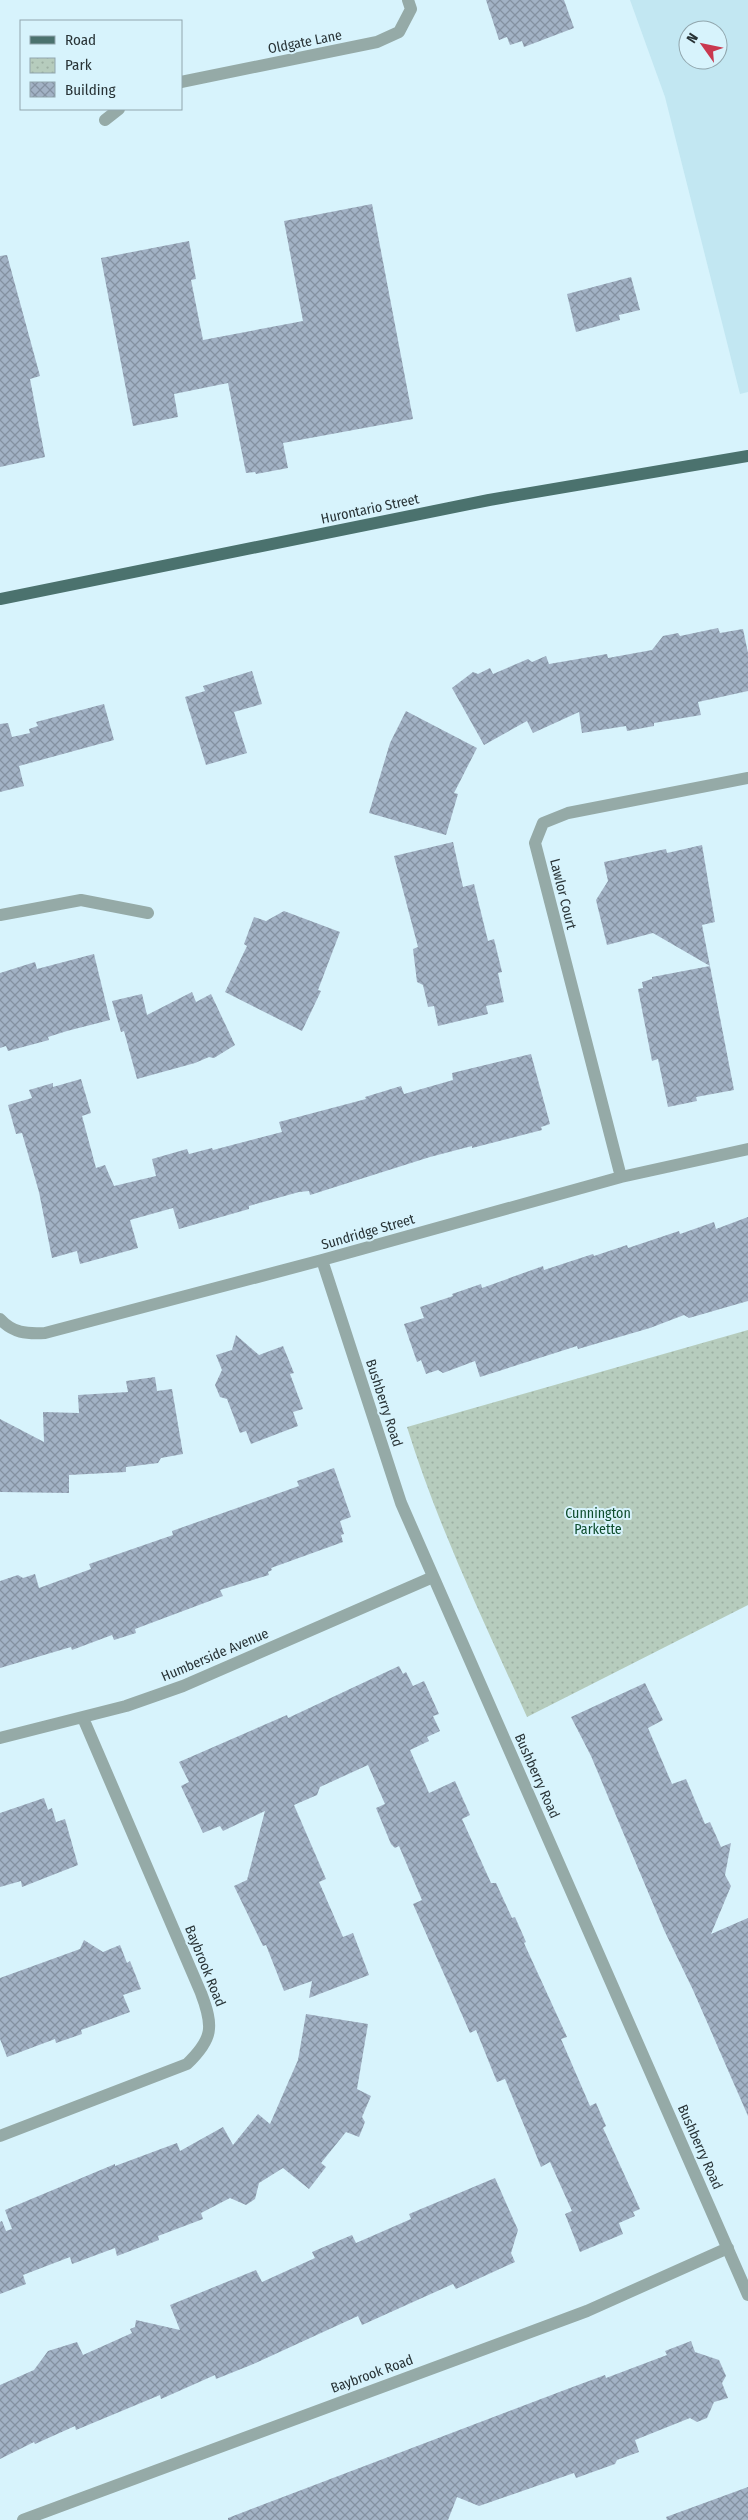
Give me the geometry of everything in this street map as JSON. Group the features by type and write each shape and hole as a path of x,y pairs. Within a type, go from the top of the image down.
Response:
{"main road":[{"name":"Hurontario Street","path":"0,598 489,500 748,456"}],"street":[{"name":"Oldgate Lane","path":"182,82 377,42 399,32 411,9 408,0"},
{"path":"105,120 117,110"},
{"name":"Lawlor Court","path":"621,1177 535,843 543,823 568,813 748,778"},
{"path":"0,915 81,900 148,913"},
{"name":"Sundridge Street","path":"0,1319 9,1329 28,1334 45,1333 322,1260 621,1177 748,1149"},
{"name":"Bushberry Road","path":"322,1260 401,1503 748,2295"},
{"name":"Humberside Avenue","path":"0,1738 126,1706 184,1686 433,1577"},
{"name":"Baybrook Road","path":"0,2136 187,2064 203,2049 210,2033 210,2016 83,1718"},
{"name":"Baybrook Road","path":"23,2520 586,2311 728,2248"}],"shaded area":[{"path":"630,0 748,0 748,392 740,394 665,97"}],"green space":[{"name":"Cunnington Parkette","path":"748,1330 748,1605 527,1717 447,1538 407,1427"}],"building":[{"path":"486,0 564,0 574,28 524,47 522,41 510,45 507,37 499,40"},
{"path":"372,204 413,419 283,443 288,468 256,474 255,472 246,473 228,383 174,394 178,417 133,426 101,258 189,241 196,279 191,280 203,340 303,321 284,221"},
{"path":"7,255 40,376 30,379 45,457 0,467 0,256"},
{"path":"631,277 640,310 619,315 620,320 576,332 567,294"},
{"path":"718,628 720,633 743,629 748,653 748,691 698,702 701,715 654,723 654,726 627,731 626,726 582,733 579,712 533,733 527,721 484,745 452,688 473,672 478,674 490,668 493,674 528,659 532,662 546,656 549,664 607,654 608,658 652,650 663,636 678,633 680,636"},
{"path":"252,671 262,704 234,712 247,753 206,765 185,697 205,691 203,686"},
{"path":"104,704 114,740 19,766 24,786 0,792 0,724 8,723 12,737 30,733 29,729 38,726 36,722"},
{"path":"406,711 477,748 454,793 458,794 446,835 369,813 390,743"},
{"path":"453,842 463,887 474,884 488,941 494,939 502,972 498,973 504,1002 486,1006 488,1014 438,1026 434,1006 428,1007 423,985 417,982 413,949 418,947 394,856"},
{"path":"702,845 715,922 702,925 710,966 653,933 607,945 596,900 608,881 604,862 666,849 667,853"},
{"path":"284,911 340,932 318,990 321,991 302,1031 225,992 247,946 244,944 254,917 266,921"},
{"path":"94,954 110,1020 67,1031 48,1037 49,1040 8,1051 6,1046 0,1048 0,973 35,962 37,969"},
{"path":"710,966 734,1090 696,1097 697,1101 668,1107 658,1059 652,1061 638,989 643,988 642,982 652,979 652,977"},
{"path":"192,992 196,1002 211,994 235,1045 214,1058 209,1057 195,1063 137,1079 124,1031 121,1032 112,1001 142,994 147,1015"},
{"path":"531,1054 550,1124 541,1127 542,1130 430,1157 310,1195 309,1191 299,1192 249,1206 249,1209 179,1229 173,1208 130,1220 138,1248 80,1264 77,1251 52,1258 39,1192 22,1133 16,1134 8,1105 32,1098 29,1090 53,1083 53,1087 81,1079 91,1113 82,1116 96,1168 105,1165 114,1186 156,1176 152,1159 187,1149 189,1154 212,1148 213,1150 282,1132 279,1122 366,1099 365,1097 401,1086 404,1094 453,1080 452,1073"},
{"path":"748,1217 748,1301 689,1318 684,1315 650,1328 578,1349 577,1346 480,1377 475,1361 443,1373 438,1370 426,1374 421,1360 417,1362 404,1324 424,1318 420,1307 481,1284 482,1288 543,1266 544,1270 627,1245 628,1248 679,1231 680,1234 714,1222 716,1229"},
{"path":"236,1335 259,1355 283,1346 294,1373 290,1374 303,1409 293,1412 298,1426 251,1444 246,1431 240,1433 227,1399 220,1397 215,1385 222,1370 216,1355 232,1350"},
{"path":"155,1377 157,1391 172,1389 183,1454 161,1458 158,1463 126,1467 126,1472 69,1475 69,1493 0,1492 0,1419 44,1442 43,1412 79,1413 78,1395 128,1392 126,1381"},
{"path":"334,1468 351,1517 340,1521 344,1534 341,1535 343,1542 271,1568 272,1570 268,1572 269,1575 220,1590 223,1596 135,1629 136,1633 114,1640 112,1635 72,1650 71,1647 0,1668 0,1581 18,1575 23,1578 35,1574 39,1588 91,1569 89,1564 173,1535 172,1531 299,1486 297,1481"},
{"path":"399,1666 403,1674 406,1672 413,1686 424,1681 439,1714 433,1716 440,1731 427,1737 429,1741 410,1750 429,1793 455,1781 470,1815 462,1819 491,1883 496,1883 512,1918 515,1917 526,1942 524,1943 567,2037 561,2039 590,2106 596,2103 606,2126 603,2128 640,2209 633,2212 635,2216 619,2223 623,2234 580,2252 565,2214 572,2211 550,2162 541,2167 505,2079 497,2082 476,2030 470,2033 413,1904 422,1900 399,1846 395,1848 391,1844 376,1808 385,1804 368,1765 320,1787 317,1795 294,1805 326,1879 319,1882 343,1937 353,1933 369,1975 309,1998 312,1981 284,1991 266,1945 263,1946 234,1886 247,1880 265,1811 223,1831 220,1826 203,1833 181,1786 189,1782 179,1762 287,1715 288,1718"},
{"path":"645,1683 663,1720 648,1728 672,1784 686,1779 705,1824 710,1822 721,1847 731,1843 725,1875 731,1886 711,1934 748,1918 748,2116 693,1990 664,1930 591,1756 571,1717"},
{"path":"44,1798 48,1810 52,1808 56,1822 65,1819 78,1865 22,1887 21,1881 0,1887 0,1813"},
{"path":"84,1940 103,1952 120,1945 127,1963 130,1961 141,1989 123,1995 130,2012 81,2030 82,2034 56,2043 55,2039 7,2057 0,2039 0,1978 80,1949"},
{"path":"306,2014 368,2024 357,2089 371,2096 362,2117 365,2122 359,2137 346,2132 321,2163 326,2167 309,2189 283,2168 259,2183 255,2199 246,2205 230,2198 201,2213 203,2219 158,2236 159,2240 117,2256 115,2248 72,2264 70,2257 23,2275 26,2284 0,2294 0,2222 2,2221 6,2231 12,2229 5,2210 115,2164 115,2166 177,2143 180,2151 223,2127 233,2145 258,2114 270,2124 298,2060"},
{"path":"495,2178 518,2230 511,2253 515,2262 456,2289 453,2284 362,2325 358,2316 216,2379 215,2375 161,2399 160,2395 76,2430 75,2426 35,2444 34,2442 0,2459 0,2385 34,2370 48,2351 77,2342 83,2355 132,2333 130,2329 135,2327 136,2320 180,2330 170,2305 256,2270 262,2282 315,2258 312,2252 352,2235 356,2243 411,2219 409,2214"},
{"path":"691,2341 695,2352 719,2360 726,2376 722,2383 728,2398 714,2402 707,2418 697,2422 690,2418 635,2440 639,2452 617,2460 615,2464 576,2478 574,2473 479,2506 457,2497 448,2520 228,2520 228,2518 570,2388 605,2375 606,2378 667,2355 665,2351"},
{"path":"748,2487 748,2520 667,2520 666,2517"}]}
